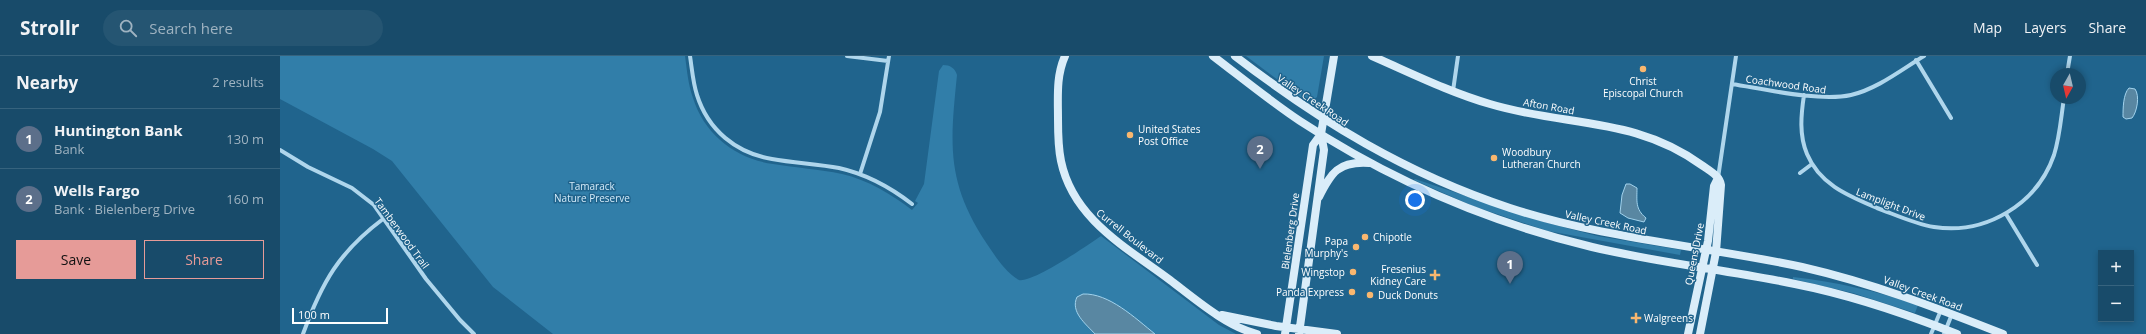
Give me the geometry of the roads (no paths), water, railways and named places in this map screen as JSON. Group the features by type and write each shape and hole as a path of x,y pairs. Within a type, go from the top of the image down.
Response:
{"main road":[{"name":"Currell Boulevard","path":"1065,56 1059,74 1059,145 1063,171 1075,199 1091,219 1108,234 1218,314 1242,330 1256,334"},
{"path":"1213,56 1276,104 1321,134 1373,164 1453,202 1530,230 1609,251 1833,292 1935,325 1945,332 1957,334"},
{"name":"Valley Creek Road","path":"1236,56 1324,120 1413,170 1509,208 1595,231 1716,252 1828,274 1886,290 2003,334"},
{"name":"Bielenberg Drive","path":"1299,332 1324,150 1321,134 1334,56"},
{"name":"Afton Road","path":"1372,56 1453,91 1501,107 1638,132 1676,148 1718,178"},
{"name":"Bielenberg Drive","path":"1286,331 1312,145 1321,134"},
{"path":"1316,203 1333,172 1340,167 1354,163 1373,164"},
{"name":"Queens Drive","path":"1688,334 1706,251 1714,186 1718,178"},
{"name":"Queens Drive","path":"1700,334 1716,252 1721,185 1718,178"},
{"name":"Currell Boulevard","path":"1218,314 1286,331 1337,334"}],"street":[{"path":"690,56 696,94 705,114 717,131 733,144 761,157 839,168 860,174 889,188 912,204"},
{"path":"847,56 888,61"},
{"path":"860,174 880,112 889,56"},
{"path":"1453,91 1458,56"},
{"name":"Queens Drive","path":"1718,178 1736,56"},
{"name":"Coachwood Road","path":"1732,84 1829,98 1851,95 1872,86 1924,56"},
{"path":"2068,68 2070,56"},
{"path":"1916,60 1951,118"},
{"name":"Lamplight Drive","path":"1804,95 1801,133 1807,155 1812,164 1825,179 1842,193 1923,225 1947,229 1969,228 2006,214 2031,192 2048,167 2057,146 2063,104"},
{"name":"Tamberwood Trail","path":"280,150 308,167 352,188 374,205 426,279 460,320 474,334"},
{"path":"1800,173 1812,164"},
{"path":"2006,214 2037,265"},
{"path":"303,334 318,298 335,266 351,246 384,219"},
{"path":"1931,334 1941,310"},
{"path":"1945,332 1952,314"}],"place":[{"name":"Christ Episcopal Church","path":"1643,69"},
{"name":"United States Post Office","path":"1130,135"},
{"name":"Woodbury Lutheran Church","path":"1494,158"},
{"name":"Wells Fargo","path":"1260,169"},
{"name":"Chipotle","path":"1365,237"},
{"name":"Papa Murphy's","path":"1356,247"},
{"name":"Wingstop","path":"1353,272"},
{"name":"Fresenius Kidney Care","path":"1435,275"},
{"name":"Huntington Bank","path":"1510,284"},
{"name":"Panda Express","path":"1352,292"},
{"name":"Duck Donuts","path":"1370,295"},
{"name":"Walgreens","path":"1636,318"}],"park label":[{"name":"Tamarack Nature Preserve","path":"592,192"}]}
